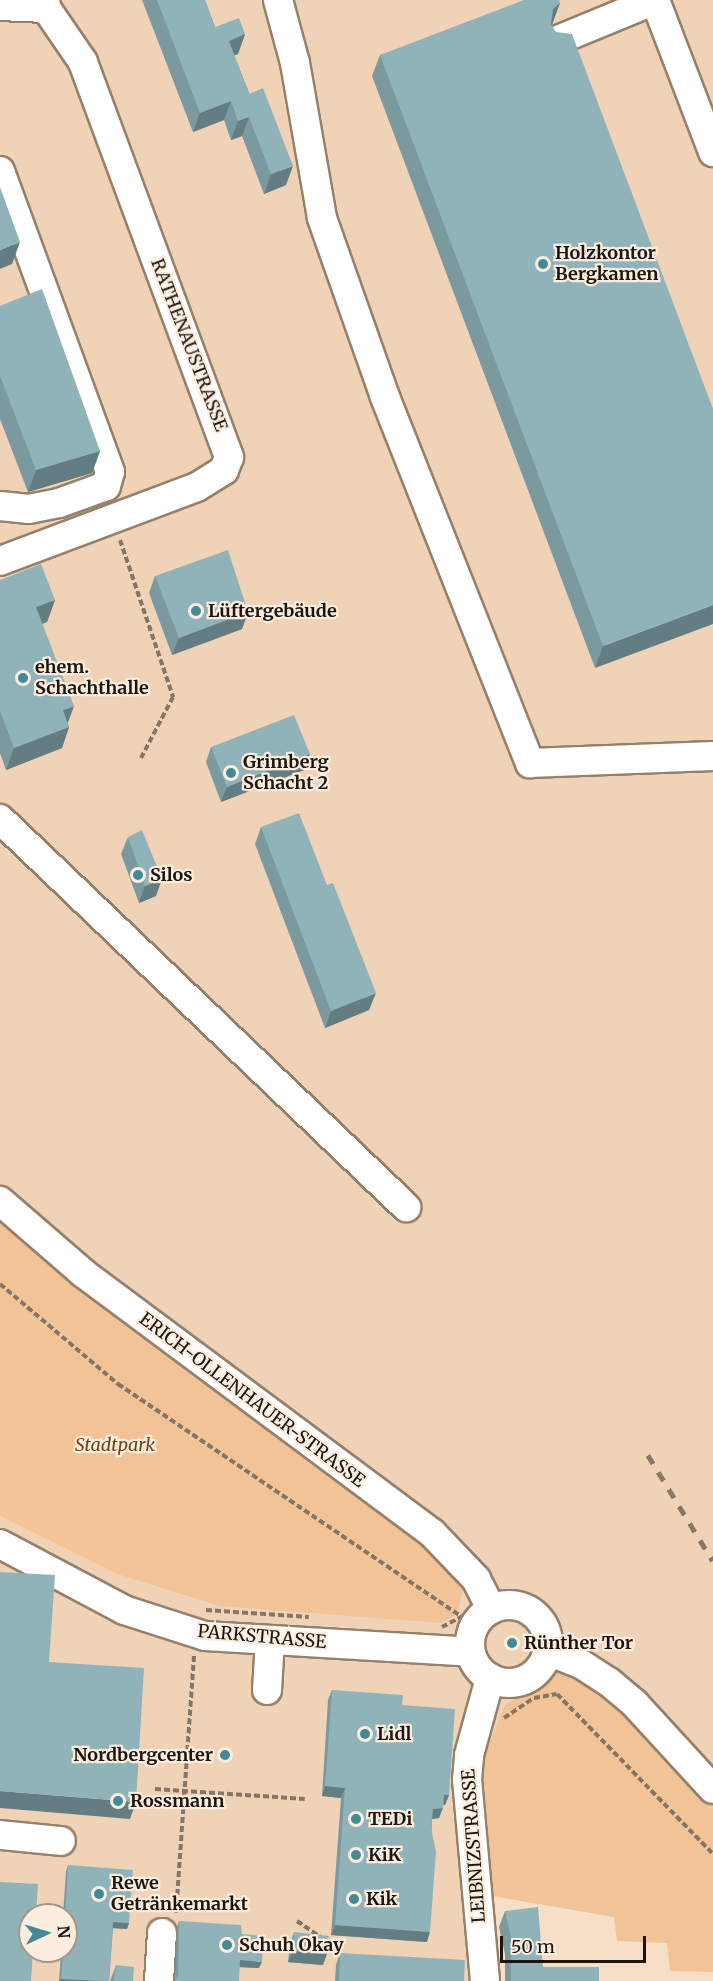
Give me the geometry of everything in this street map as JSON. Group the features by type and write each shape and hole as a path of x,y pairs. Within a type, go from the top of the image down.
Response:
{"street":[{"path":"278,0 296,63 322,218 385,397 530,763 713,756"},
{"path":"558,40 654,0 713,152"},
{"path":"0,6 46,4"},
{"name":"RATHENAUSTRASSE","path":"0,561 197,487 218,475 228,463 228,448 83,62 46,4"},
{"path":"0,171 110,472 106,486 59,503 29,509 0,506"},
{"path":"0,819 406,1207"},
{"name":"ERICH-OLLENHAUER-STRASSE","path":"0,1201 93,1280 432,1533 476,1579 475,1626"},
{"name":"PARKSTRASSE","path":"0,1544 124,1610 206,1635 270,1640 475,1626"},
{"path":"520,1606 533,1613 548,1637 548,1651 532,1676 504,1683 490,1678 478,1667 475,1626 520,1606"},
{"path":"267,1690 270,1640"},
{"path":"548,1651 581,1664 609,1682 635,1704 713,1789"},
{"name":"LEIBNIZSTRASSE","path":"485,1981 467,1780 490,1678"},
{"path":"0,1835 61,1841"},
{"path":"159,1981 169,1923"}],"path":[{"path":"113,519 173,697 141,758"},
{"path":"0,1284 118,1384 475,1626"},
{"path":"195,1607 319,1617"},
{"path":"438,1629 475,1626"},
{"path":"169,1923 184,1791 194,1650"},
{"path":"481,1710 506,1719 534,1698 557,1694 713,1854"},
{"path":"155,1789 305,1799"},
{"path":"297,1921 332,1945"}],"shaded area":[{"path":"0,0 713,0 713,1800 480,1767 497,1981 0,1981 0,1516 117,1574 216,1606 457,1614 463,1592 0,1204"}],"green space":[{"name":"Stadtpark","path":"0,1204 432,1541 463,1592 457,1614 441,1623 218,1606 117,1574 0,1516"},
{"path":"559,1671 590,1681 713,1800 713,1972 670,1971 667,1943 617,1941 614,1917 487,1895 480,1767 505,1705"}],"building":[{"path":"157,0 205,0 215,27 239,18 245,34 229,41 249,94 263,88 293,166 271,174 249,117 238,121 231,101 200,113"},
{"name":"Holzkontor Bergkamen","path":"524,0 559,0 560,3 553,9 551,24 556,32 572,34 713,409 713,605 603,646 380,55"},
{"path":"0,187 20,242 0,250"},
{"path":"42,289 100,451 36,470 0,376 0,306"},
{"name":"Lüftergebäude","path":"228,550 248,612 179,638 155,576"},
{"name":"ehem. Schachthalle","path":"41,564 55,600 36,607 74,706 63,710 69,727 14,748 0,711 0,580"},
{"path":"294,715 310,754 227,787 211,747"},
{"path":"299,813 327,885 333,883 376,993 331,1011 261,827"},
{"path":"142,830 162,879 145,886 128,837"},
{"path":"0,1572 55,1575 49,1662 144,1668 136,1802 0,1791"},
{"path":"332,1690 403,1695 402,1705 455,1709 449,1795 444,1795 443,1808 433,1809 431,1828 436,1852 430,1932 335,1925 345,1788 325,1786"},
{"path":"68,1865 133,1870 129,1923 113,1922 109,1981 61,1979 62,1963 78,1963 78,1903 66,1903"},
{"path":"0,1882 38,1884 37,1903 18,1903 18,1963 32,1963 31,1981 0,1981"},
{"path":"538,1907 543,1967 599,1967 599,1981 511,1981 511,1938 505,1911"},
{"path":"179,1921 241,1925 242,1934 263,1936 262,1962 240,1960 239,1981 175,1981 178,1976"},
{"path":"294,1932 329,1936 327,1954 293,1951"},
{"path":"340,1953 465,1960 464,1981 339,1981"},
{"path":"116,1965 134,1967 133,1981 114,1981"}],"railway":[{"path":"648,1455 713,1561"}],"place":[{"name":"Holzkontor Bergkamen","path":"543,264"},
{"name":"Lüftergebäude","path":"196,611"},
{"name":"ehem. Schachthalle","path":"23,678"},
{"name":"Grimberg Schacht 2","path":"231,773"},
{"name":"Silos","path":"138,875"},
{"name":"Rünther Tor","path":"512,1643"},
{"name":"Lidl","path":"365,1734"},
{"name":"Nordbergcenter","path":"225,1755"},
{"name":"Rossmann","path":"118,1801"},
{"name":"TEDi","path":"356,1819"},
{"name":"KiK","path":"356,1855"},
{"name":"Rewe Getränkemarkt","path":"99,1894"},
{"name":"Kik","path":"354,1899"},
{"name":"Schuh Okay","path":"227,1945"}]}
